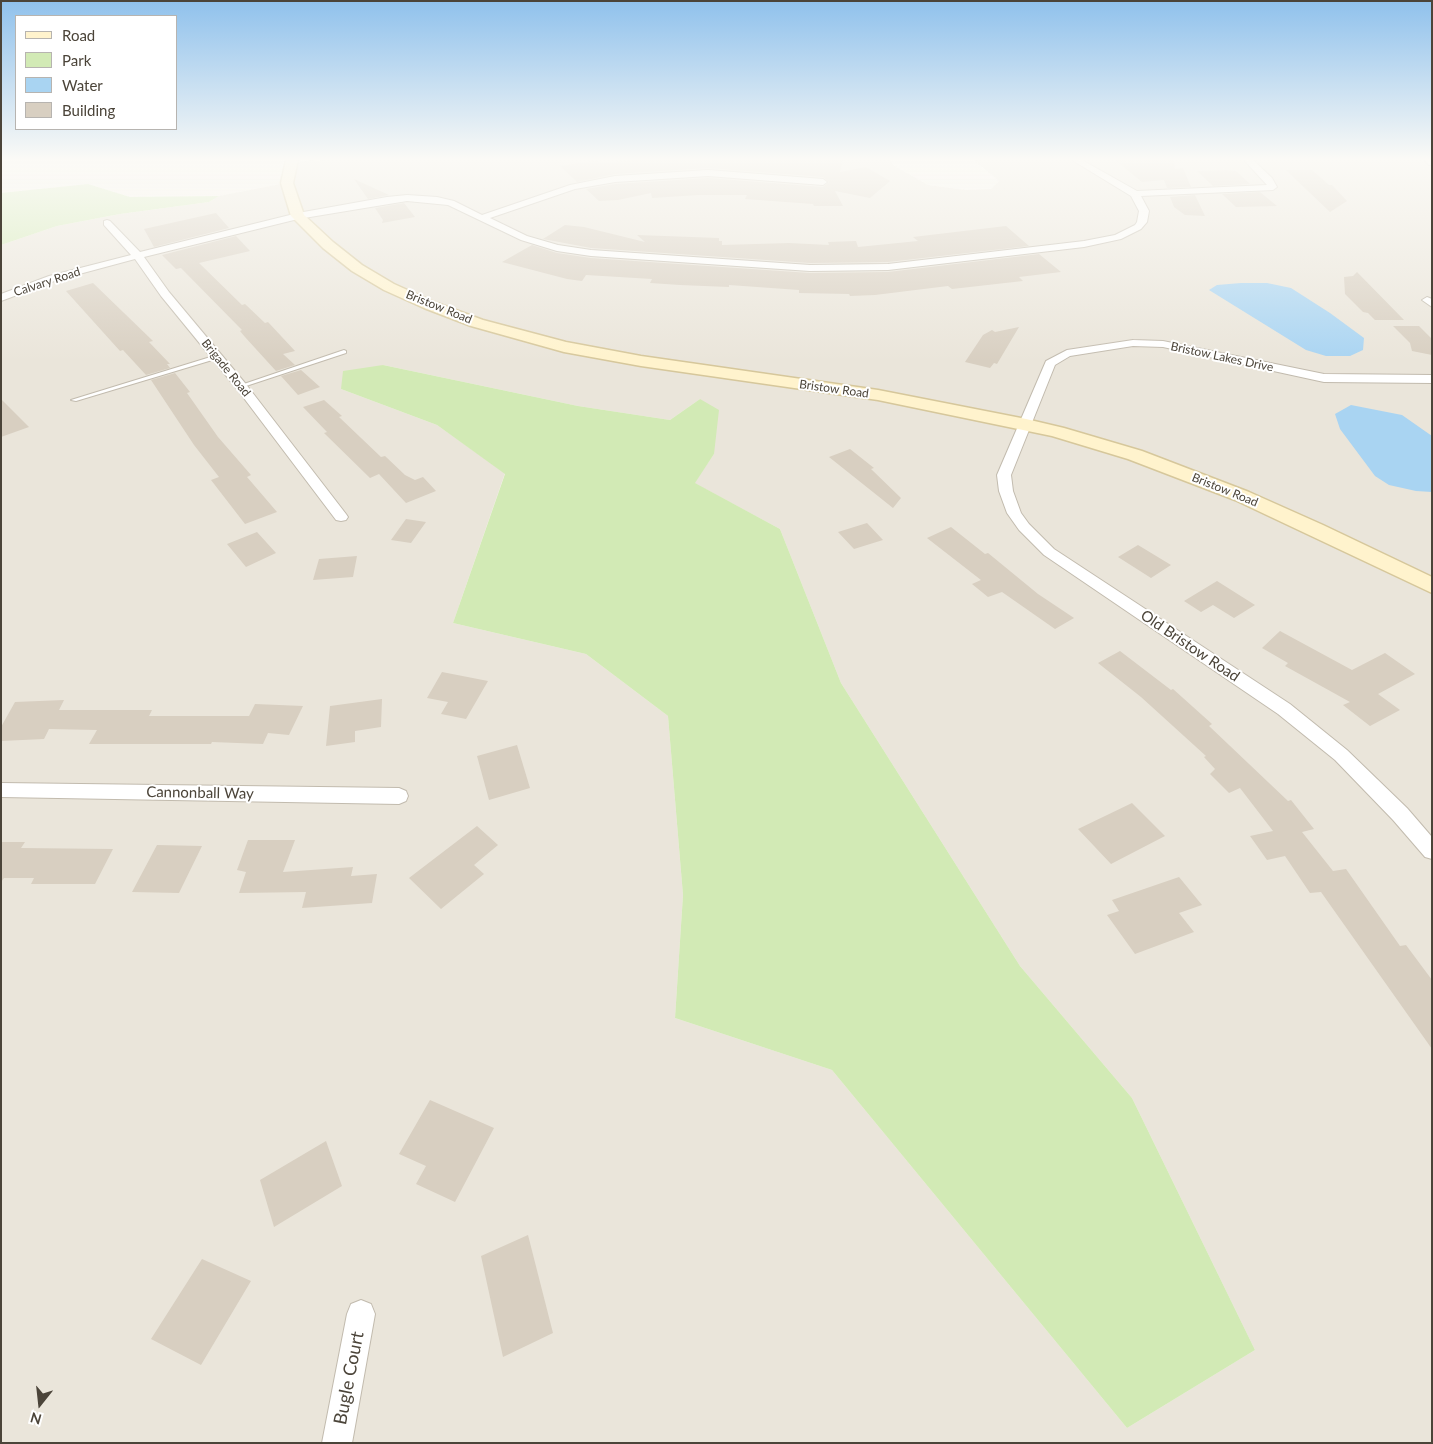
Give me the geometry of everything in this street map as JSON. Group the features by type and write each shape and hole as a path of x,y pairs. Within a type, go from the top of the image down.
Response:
{"main road":[{"name":"Bristow Road","path":"310,227 357,268 429,305 477,323 564,346 641,361 878,395 1026,424 1135,455 1242,496 1316,528 1432,586"}],"street":[{"name":"Brigade Road","path":"111,227 138,256 165,294 241,386 341,517"},
{"name":"Calvary Road","path":"1,298 53,278 252,227"},
{"name":"Calvary Road","path":"504,227 524,238 557,248 583,252 810,268 871,268 1084,244 1118,237 1137,227"},
{"name":"Bristow Lakes Drive","path":"1026,424 1050,364 1067,353 1117,345 1148,343 1176,346 1324,378 1432,379"},
{"name":"Old Bristow Road","path":"1026,424 1006,464 1004,475 1006,491 1014,513 1024,527 1049,552 1284,709 1341,755 1400,814 1432,851"},
{"name":"Cannonball Way","path":"1,790 399,796"},
{"name":"Bugle Court","path":"337,1443 361,1314"}],"lane":[{"path":"241,386 344,352"},
{"path":"74,400 217,357"}],"shaded area":[{"path":"53,227 1432,227 1432,1443 1,1443 1,245","holes":["383,365 578,406 670,420 700,399 714,454 694,483 780,529 841,683 1020,966 1132,1098 1255,1350 1127,1428 832,1070 675,1018 683,895 668,716 586,654 453,623 505,473 437,425 341,389"]}],"green space":[{"path":"1,227 53,227 1,245"},
{"path":"383,365 578,406 670,420 700,399 719,410 714,454 695,483 780,529 841,683 1020,966 1132,1098 1255,1350 1127,1428 832,1070 675,1018 683,895 668,716 586,654 453,623 505,474 437,425 341,389 343,371"}],"water":[{"path":"1267,283 1291,288 1364,338 1363,350 1350,356 1326,356 1306,350 1209,290 1217,285"},
{"path":"1351,405 1402,415 1432,436 1432,492 1416,491 1389,485 1375,476 1340,429 1335,414"}],"building":[{"path":"151,227 229,228 154,247 144,229"},
{"path":"561,227 586,227 645,242 637,235 719,238 719,241 722,241 722,245 789,243 829,245 828,242 856,241 858,247 918,241 913,237 1008,227 1029,246 888,262 810,263 591,248 543,239"},
{"path":"236,236 250,251 199,263 242,305 245,304 265,323 268,322 295,351 283,354 295,365 276,371 240,331 242,330 181,268 176,269 162,255"},
{"path":"532,245 557,253 591,258 810,273 888,272 1039,254 1061,272 1019,277 1023,281 952,289 948,286 875,295 850,296 849,294 799,293 799,290 729,285 729,287 650,283 652,279 586,275 582,281 567,279 502,262"},
{"path":"1357,272 1404,320 1375,320 1368,313 1363,312 1345,294 1344,277 1353,276"},
{"path":"93,283 153,341 149,342 170,364 167,364 170,368 146,375 123,350 120,351 66,291"},
{"path":"1393,326 1419,326 1432,339 1432,355 1412,351 1410,343"},
{"path":"1019,327 997,364 994,363 990,368 965,362 983,335 992,330 995,332"},
{"path":"301,370 320,387 298,395 281,376"},
{"path":"175,373 190,392 187,393 218,437 251,475 247,477 277,512 245,524 211,480 219,477 194,445 151,380"},
{"path":"1,399 29,427 1,437"},
{"path":"324,400 381,457 385,456 405,475 415,480 423,477 436,491 406,503 379,474 370,478 324,433 327,432 303,407"},
{"path":"850,449 874,468 871,469 901,498 893,508 829,457"},
{"path":"406,519 426,522 411,543 391,540"},
{"path":"867,523 883,540 854,549 838,532"},
{"path":"951,527 985,554 988,553 1038,594 1074,618 1055,629 1002,592 988,597 972,584 981,580 927,538"},
{"path":"257,532 276,553 246,567 227,544"},
{"path":"1138,545 1171,565 1151,578 1118,557"},
{"path":"357,556 353,577 313,580 319,559"},
{"path":"1217,581 1255,605 1234,618 1213,605 1201,612 1184,601"},
{"path":"1280,631 1352,670 1385,653 1415,674 1378,694 1400,710 1370,726 1343,705 1350,702 1285,666 1288,663 1262,648"},
{"path":"1120,651 1171,690 1173,689 1212,724 1209,726 1288,801 1291,800 1314,829 1302,832 1333,871 1346,869 1400,946 1406,945 1432,980 1432,1049 1321,892 1310,893 1285,856 1267,860 1250,836 1273,831 1240,788 1229,793 1210,774 1215,769 1204,757 1206,756 1141,697 1098,663"},
{"path":"442,672 488,681 466,719 441,714 448,702 427,698"},
{"path":"382,699 381,727 355,731 355,742 326,746 330,706"},
{"path":"64,700 59,710 152,710 149,716 249,716 255,704 303,706 289,735 268,733 263,744 212,742 211,744 89,744 97,730 49,729 44,739 1,741 1,727 15,702"},
{"path":"517,745 530,788 489,800 477,756"},
{"path":"1132,803 1165,836 1111,864 1078,829"},
{"path":"477,826 498,845 474,865 484,874 441,909 409,878"},
{"path":"248,840 295,840 283,872 353,867 351,876 377,874 372,903 302,908 306,892 239,893 246,872 237,870"},
{"path":"1,842 25,842 21,848 113,849 95,884 31,884 34,878 4,878 1,882"},
{"path":"157,845 202,846 179,893 132,892"},
{"path":"1179,877 1202,905 1179,913 1194,932 1135,954 1107,915 1119,911 1112,900"},
{"path":"430,1100 494,1128 455,1202 416,1184 426,1166 399,1154"},
{"path":"326,1141 342,1186 274,1227 260,1180"},
{"path":"528,1235 553,1333 503,1357 481,1256"},
{"path":"202,1259 251,1281 201,1365 151,1339"}]}
